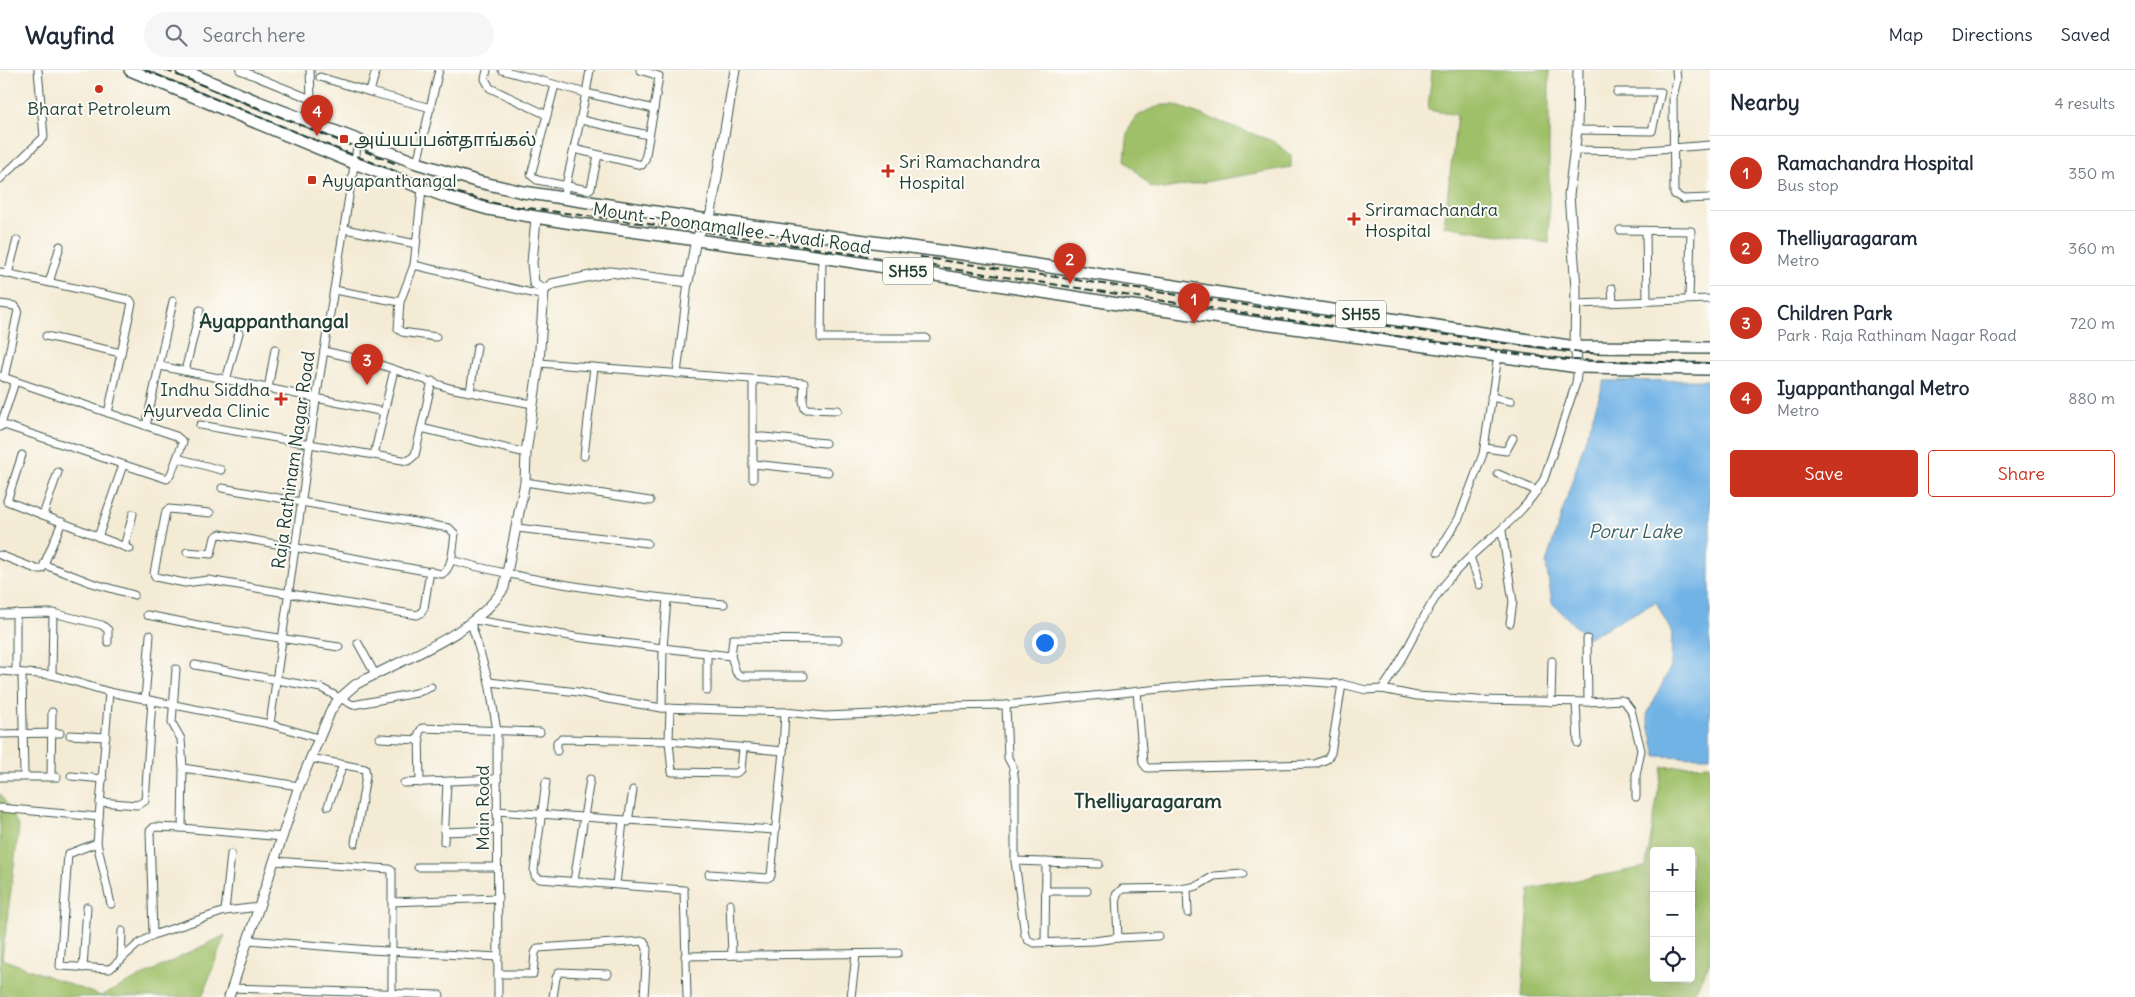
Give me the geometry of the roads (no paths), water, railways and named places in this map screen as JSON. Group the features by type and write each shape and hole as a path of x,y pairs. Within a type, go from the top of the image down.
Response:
{"main road":[{"name":"Mount - Poonamallee - Avadi Road","path":"130,70 354,163 422,188 488,209 536,218 696,238 1118,304 1578,367 1710,369"},
{"name":"Mount - Poonamallee - Avadi Road","path":"182,70 417,163 479,182 563,199 978,256 1575,347 1710,348"}],"street":[{"path":"0,179 44,137 38,70"},
{"path":"240,70 311,98"},
{"path":"308,121 311,98 310,70"},
{"path":"370,92 376,70"},
{"path":"417,163 439,70"},
{"path":"488,70 485,79 490,88 547,115"},
{"path":"502,70 654,109"},
{"path":"563,199 590,70"},
{"path":"574,149 642,165 645,160 659,76 640,70"},
{"path":"677,374 688,282 696,238 708,220 715,192 736,70"},
{"path":"1382,689 1430,605 1446,582 1470,557 1502,531 1537,491 1544,479 1566,415 1576,383 1578,367 1575,347 1576,304 1569,195 1577,130 1578,70"},
{"path":"1676,70 1677,80 1673,97 1674,194 1683,199 1710,198"},
{"path":"320,77 431,108"},
{"path":"555,85 530,175 537,180 585,190 591,188 598,155"},
{"path":"1577,130 1652,131 1661,92 1617,92"},
{"path":"581,120 648,135"},
{"name":"Raja Rathinam Nagar Road","path":"270,724 316,400 353,184 358,141"},
{"path":"1574,150 1634,151 1710,145"},
{"path":"422,188 414,265 400,302 399,331 436,337"},
{"path":"536,218 532,264 534,284 544,293"},
{"path":"345,229 416,244"},
{"path":"1620,230 1691,230 1689,299"},
{"path":"1646,230 1647,301"},
{"path":"17,240 4,273 130,300 132,303 108,413"},
{"path":"49,283 60,246"},
{"path":"822,257 821,338 926,338"},
{"path":"414,265 544,293"},
{"path":"440,995 392,992 231,993 298,786 318,738 339,699 354,685 473,621 494,603 504,588 525,482 526,453 539,363 544,293 552,284 610,272 688,282"},
{"path":"1612,288 1613,302"},
{"path":"334,290 400,302"},
{"path":"1576,304 1689,299 1710,300"},
{"path":"146,426 173,301"},
{"path":"0,304 15,306 18,310 2,377 182,440 171,474 166,479 0,426 15,382"},
{"path":"185,371 200,310"},
{"path":"226,380 239,333"},
{"path":"46,336 121,353"},
{"path":"470,392 477,347"},
{"path":"268,389 275,349"},
{"path":"324,350 470,392 532,404"},
{"path":"1438,552 1459,518 1485,448 1498,356"},
{"path":"539,363 804,383 805,409 838,410"},
{"path":"160,366 316,400 384,412"},
{"path":"584,456 594,368"},
{"path":"374,455 394,370"},
{"path":"753,380 753,479"},
{"path":"200,425 411,460 415,455 432,381"},
{"path":"1491,397 1511,401"},
{"path":"421,428 526,453"},
{"path":"753,436 826,443"},
{"path":"1485,448 1506,451 1513,438"},
{"path":"22,455 7,501 127,548 133,514"},
{"path":"177,458 221,470"},
{"path":"753,464 828,472"},
{"path":"98,537 123,465"},
{"path":"43,515 58,472"},
{"path":"1498,474 1537,491"},
{"path":"525,482 650,501"},
{"path":"187,552 212,554 214,537 220,534 445,573 451,560 454,534 449,528 222,488"},
{"path":"210,513 169,509 166,511 154,573 155,577 182,582 208,580 417,615 422,613 424,608 430,571"},
{"path":"0,555 38,570 45,565 62,522"},
{"path":"517,528 647,543"},
{"path":"1502,531 1512,602 1510,623"},
{"path":"1470,557 1480,585"},
{"path":"451,560 506,575 667,599 724,604"},
{"path":"45,565 134,595"},
{"path":"667,599 663,648 670,769 675,773 739,772 743,748"},
{"path":"16,613 24,733 24,776"},
{"path":"52,675 54,613"},
{"path":"0,614 54,613 105,627 108,630 108,642"},
{"path":"148,615 213,628 339,647"},
{"path":"473,621 731,656"},
{"name":"Main Road","path":"473,621 489,682 497,731 498,997"},
{"path":"100,802 136,806 145,801 150,635"},
{"path":"804,676 740,676 736,672 731,656 731,641 735,639 838,640"},
{"path":"1587,639 1588,702"},
{"path":"358,643 375,674"},
{"path":"707,654 707,691"},
{"path":"1550,702 1552,661"},
{"path":"195,665 321,688 348,704 360,704 416,693 431,687"},
{"path":"176,669 172,723 180,735 183,768 182,828"},
{"path":"0,671 52,675 109,692 270,724 318,738"},
{"path":"489,682 578,692 608,699 666,708 841,716 942,706 1006,706 1218,683 1286,680 1342,684 1366,690 1382,689 1417,696 1550,702 1621,700 1628,705 1641,750 1636,775 1636,797"},
{"path":"1137,691 1143,763 1145,767 1306,764 1322,763 1330,753 1342,684"},
{"path":"109,692 97,843 111,904"},
{"path":"1574,702 1576,743"},
{"path":"1006,706 1008,758 1013,767 1015,783 1015,860 1025,935 1031,942 1094,941 1158,936"},
{"path":"0,777 54,777 52,712"},
{"path":"709,874 769,878 783,751 785,712"},
{"path":"420,783 420,730 424,727 540,732"},
{"path":"0,734 60,733"},
{"path":"70,735 106,736"},
{"path":"380,738 420,740"},
{"path":"557,751 557,742 561,739 669,742 783,751"},
{"path":"310,758 362,768 366,773 354,843"},
{"path":"328,806 343,765"},
{"path":"183,768 298,786"},
{"path":"71,776 103,779"},
{"path":"404,783 497,779"},
{"path":"574,881 590,779"},
{"path":"444,842 447,782"},
{"path":"546,782 534,874 540,879 684,890 686,997"},
{"path":"616,884 633,790"},
{"path":"0,808 99,817"},
{"path":"496,811 775,830"},
{"path":"153,935 150,831 154,827 283,837"},
{"path":"444,832 497,830"},
{"path":"97,843 68,854 60,966 110,970 137,945 153,935 225,912 259,907"},
{"path":"225,912 231,854"},
{"path":"1015,860 1099,864"},
{"path":"274,861 389,869 394,874 391,950 392,992"},
{"path":"1045,942 1046,862"},
{"path":"418,867 497,867"},
{"path":"1118,938 1116,898 1118,892 1131,889 1187,888 1197,886 1214,876 1243,874"},
{"path":"1187,888 1188,913"},
{"path":"1045,891 1087,891"},
{"path":"392,902 498,898"},
{"path":"730,904 732,955"},
{"path":"82,968 87,907"},
{"path":"121,960 122,931"},
{"path":"248,940 498,957"},
{"path":"498,974 533,974 535,953 541,948 644,941 647,949 644,997"},
{"path":"686,956 898,953"},
{"path":"851,997 856,955"},
{"path":"553,997 556,978 560,972 608,974"}],"water":[{"name":"Porur Lake","path":"1710,380 1710,757 1656,756 1647,715 1671,666 1672,633 1656,602 1587,638 1552,603 1546,563 1604,381"}],"railway":[{"path":"145,70 335,148 434,186 498,204 708,232 1501,352 1567,360 1710,363"},
{"path":"165,70 399,165"},
{"path":"920,257 1502,343 1600,354"}],"place":[{"name":"Bharat Petroleum","path":"99,89"},
{"name":"Iyappanthangal Metro","path":"317,136"},
{"name":"அய்யப்பன்தாங்கல்","path":"344,139"},
{"name":"Sri Ramachandra Hospital","path":"888,171"},
{"name":"Ayyapanthangal","path":"312,180"},
{"name":"Sriramachandra Hospital","path":"1354,219"},
{"name":"Thelliyaragaram","path":"1070,284"},
{"name":"Ramachandra Hospital","path":"1194,324"},
{"name":"Children Park","path":"367,385"},
{"name":"Indhu Siddha Ayurveda Clinic","path":"281,399"}],"district":[{"name":"Ayappanthangal","path":"274,320"},
{"name":"Thelliyaragaram","path":"1148,800"}]}
